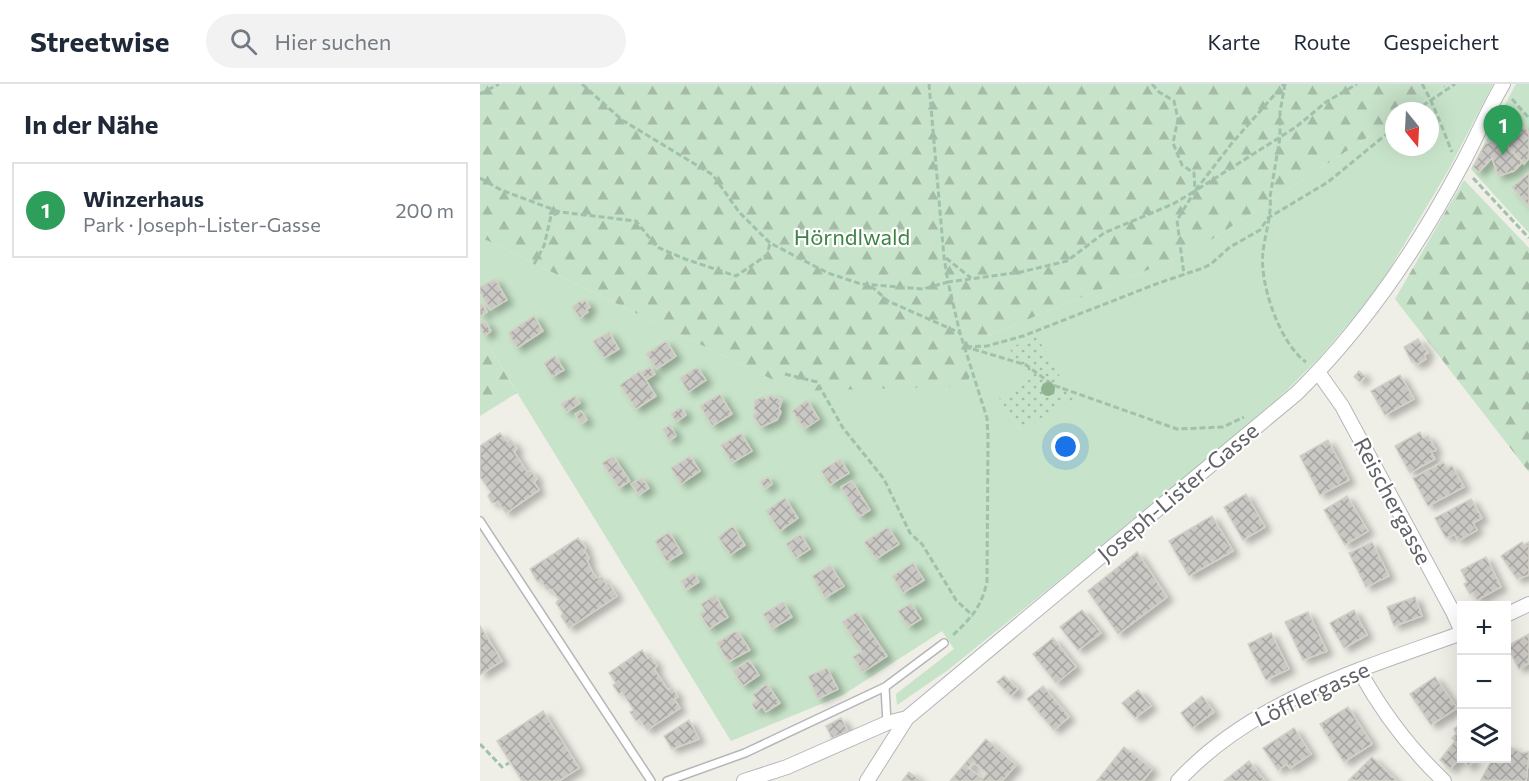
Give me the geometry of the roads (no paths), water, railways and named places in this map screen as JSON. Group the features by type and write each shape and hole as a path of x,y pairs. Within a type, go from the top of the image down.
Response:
{"street":[{"name":"Joseph-Lister-Gasse","path":"744,781 787,767 887,723 908,718 1264,422 1318,372 1386,290 1461,166 1502,86"},
{"name":"Reischergasse","path":"1318,372 1342,405 1457,622"},
{"path":"1511,613 1529,604"},
{"name":"Löfflergasse","path":"1178,781 1219,743 1283,702 1359,670 1457,633"},
{"path":"1359,670 1395,729 1444,781"},
{"path":"867,781 908,718"}],"lane":[{"path":"480,521 651,781"},
{"path":"667,781 745,753 885,687 944,643"},
{"path":"885,687 887,723"}],"place":[{"name":"Winzerhaus","path":"1503,155"}],"park label":[{"name":"Hörndlwald","path":"852,237"}]}
